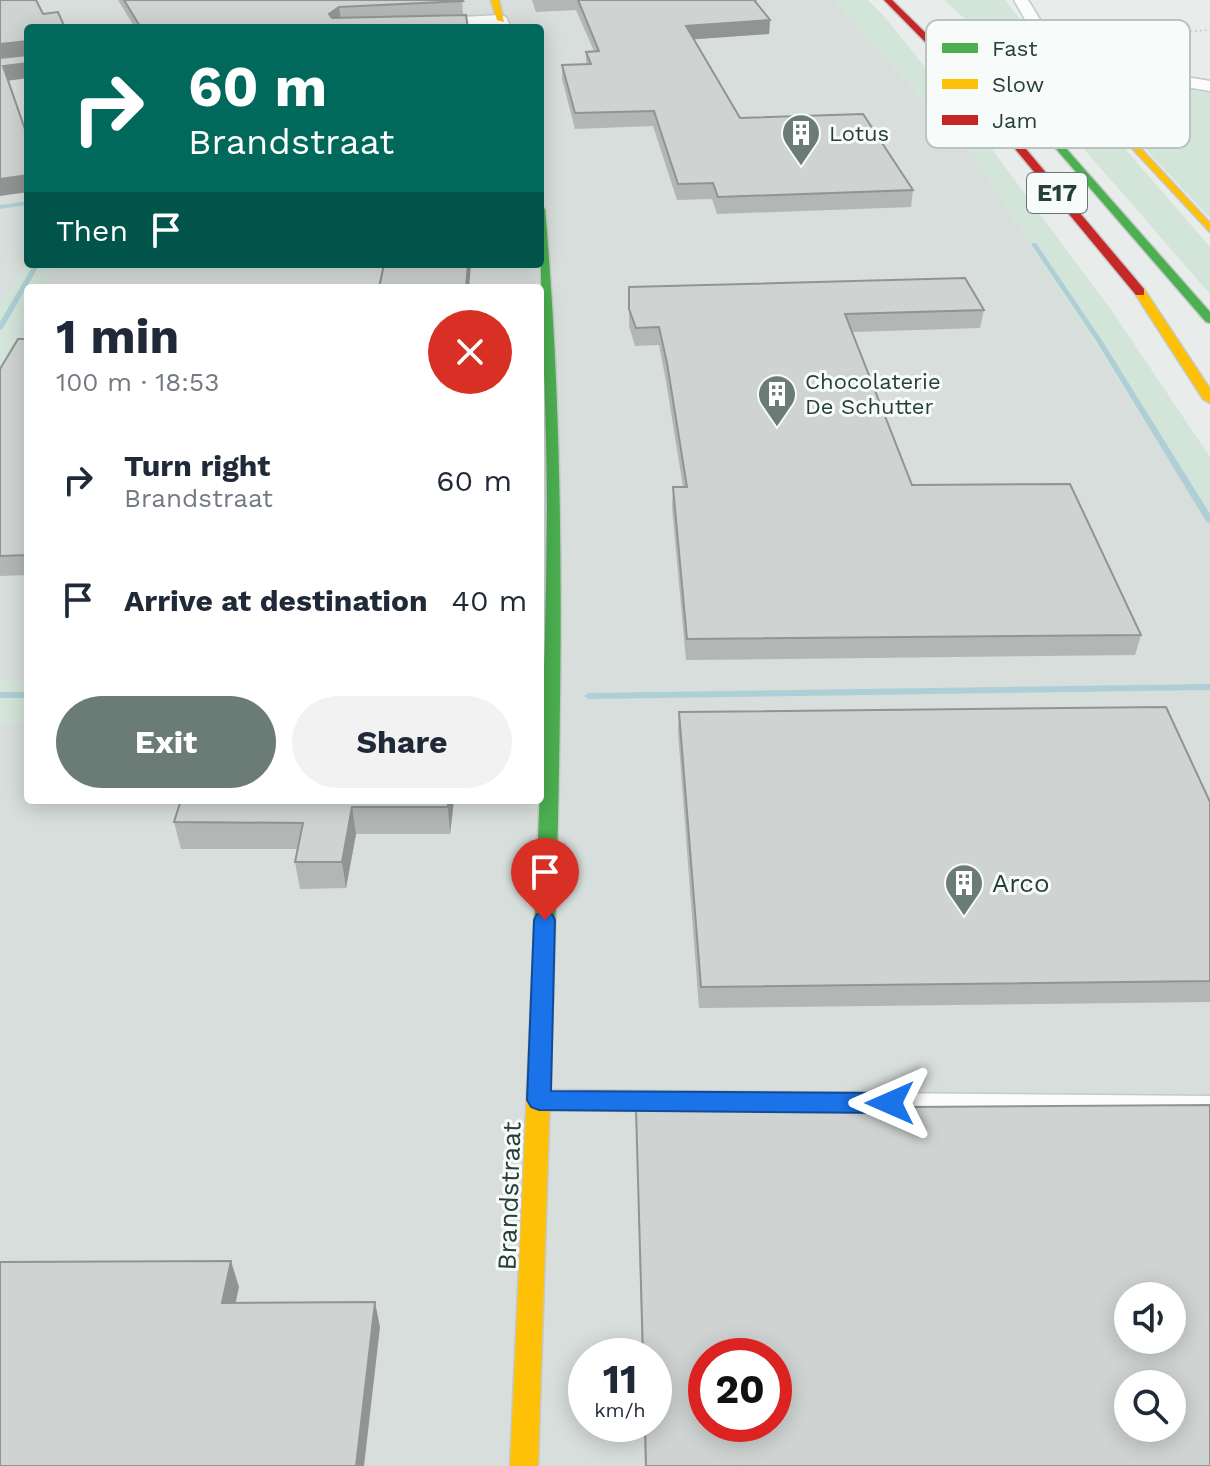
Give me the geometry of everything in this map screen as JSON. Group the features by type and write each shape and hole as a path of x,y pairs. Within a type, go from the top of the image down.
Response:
{"main road":[{"path":"495,0 502,24"},
{"name":"E17","path":"888,0 926,38"},
{"name":"E17","path":"1020,148 1144,297 1210,399"},
{"name":"E17","path":"1060,148 1210,319"},
{"path":"1135,148 1210,229"},
{"name":"Brandstraat","path":"524,1466 554,649 555,434 551,304 544,244"}],"street":[{"path":"1021,0 1035,20"},
{"path":"1190,82 1210,86"}],"lane":[{"path":"539,1100 1210,1106"}],"path":[{"path":"1190,31 1210,30"}],"shaded area":[{"path":"0,0 834,0 926,104 926,148 965,148 977,162 1210,522 1210,1466 0,1466"}],"green space":[{"path":"834,0 868,0 883,15 926,68 926,104"},
{"path":"944,0 1005,0 1021,20 966,20"},
{"path":"1190,85 1210,90 1210,218 1144,148 1190,148"},
{"path":"965,148 991,148 1112,311 1210,457 1210,522 977,162"},
{"path":"1083,148 1124,148 1210,247 1210,294"},
{"path":"24,265 24,268 54,268 44,284 24,284 24,323 0,369 0,305"},
{"path":"0,680 24,680 24,723 0,723"}],"building":[{"path":"0,0 36,0 43,14 58,12 63,24 24,24 24,41 0,44"},
{"path":"124,0 462,0 339,7 329,14 332,18 466,15 467,24 139,24"},
{"path":"578,0 754,0 770,20 686,26 740,118 863,114 913,190 718,197 713,183 678,184 654,111 575,113 562,65 591,64 586,52 599,51"},
{"path":"24,55 24,63 3,66 24,126 24,176 0,179 0,58"},
{"path":"383,268 468,268 466,284 380,284"},
{"path":"965,278 984,310 845,314 912,485 1070,484 1141,635 687,639 673,487 687,487 667,363 659,327 636,328 629,309 629,287"},
{"path":"18,339 24,339 24,555 0,556 0,369"},
{"name":"Arco","path":"1166,707 1210,802 1210,981 701,987 679,712"},
{"path":"180,804 448,804 448,807 352,807 342,862 295,862 303,823 174,822"},
{"path":"1210,1105 1210,1466 646,1466 645,1442 672,1442 672,1338 642,1338 636,1109"},
{"path":"231,1261 222,1303 375,1302 356,1466 0,1466 0,1262"}],"waterway":[{"path":"0,207 24,204"},
{"path":"1034,244 1100,342 1210,521"},
{"path":"25,284 35,268"},
{"path":"0,328 24,286"},
{"path":"589,696 1210,687"},
{"path":"0,695 24,695"}],"traffic: fast":[{"path":"1061,148 1210,319"},
{"path":"542,1001 554,605 553,407 544,258"}],"traffic: slow":[{"path":"495,0 501,20"},
{"path":"1135,148 1210,229"},
{"path":"1140,292 1210,399"},
{"path":"524,1466 542,1001"}],"traffic: jam":[{"path":"888,0 926,38"},
{"path":"1020,148 1140,292"}],"place":[{"name":"Lotus","path":"801,167"},
{"name":"Chocolaterie De Schutter","path":"777,428"},
{"name":"Arco","path":"964,917"}],"route":[{"path":"545,920 539,1100 890,1103"}]}
